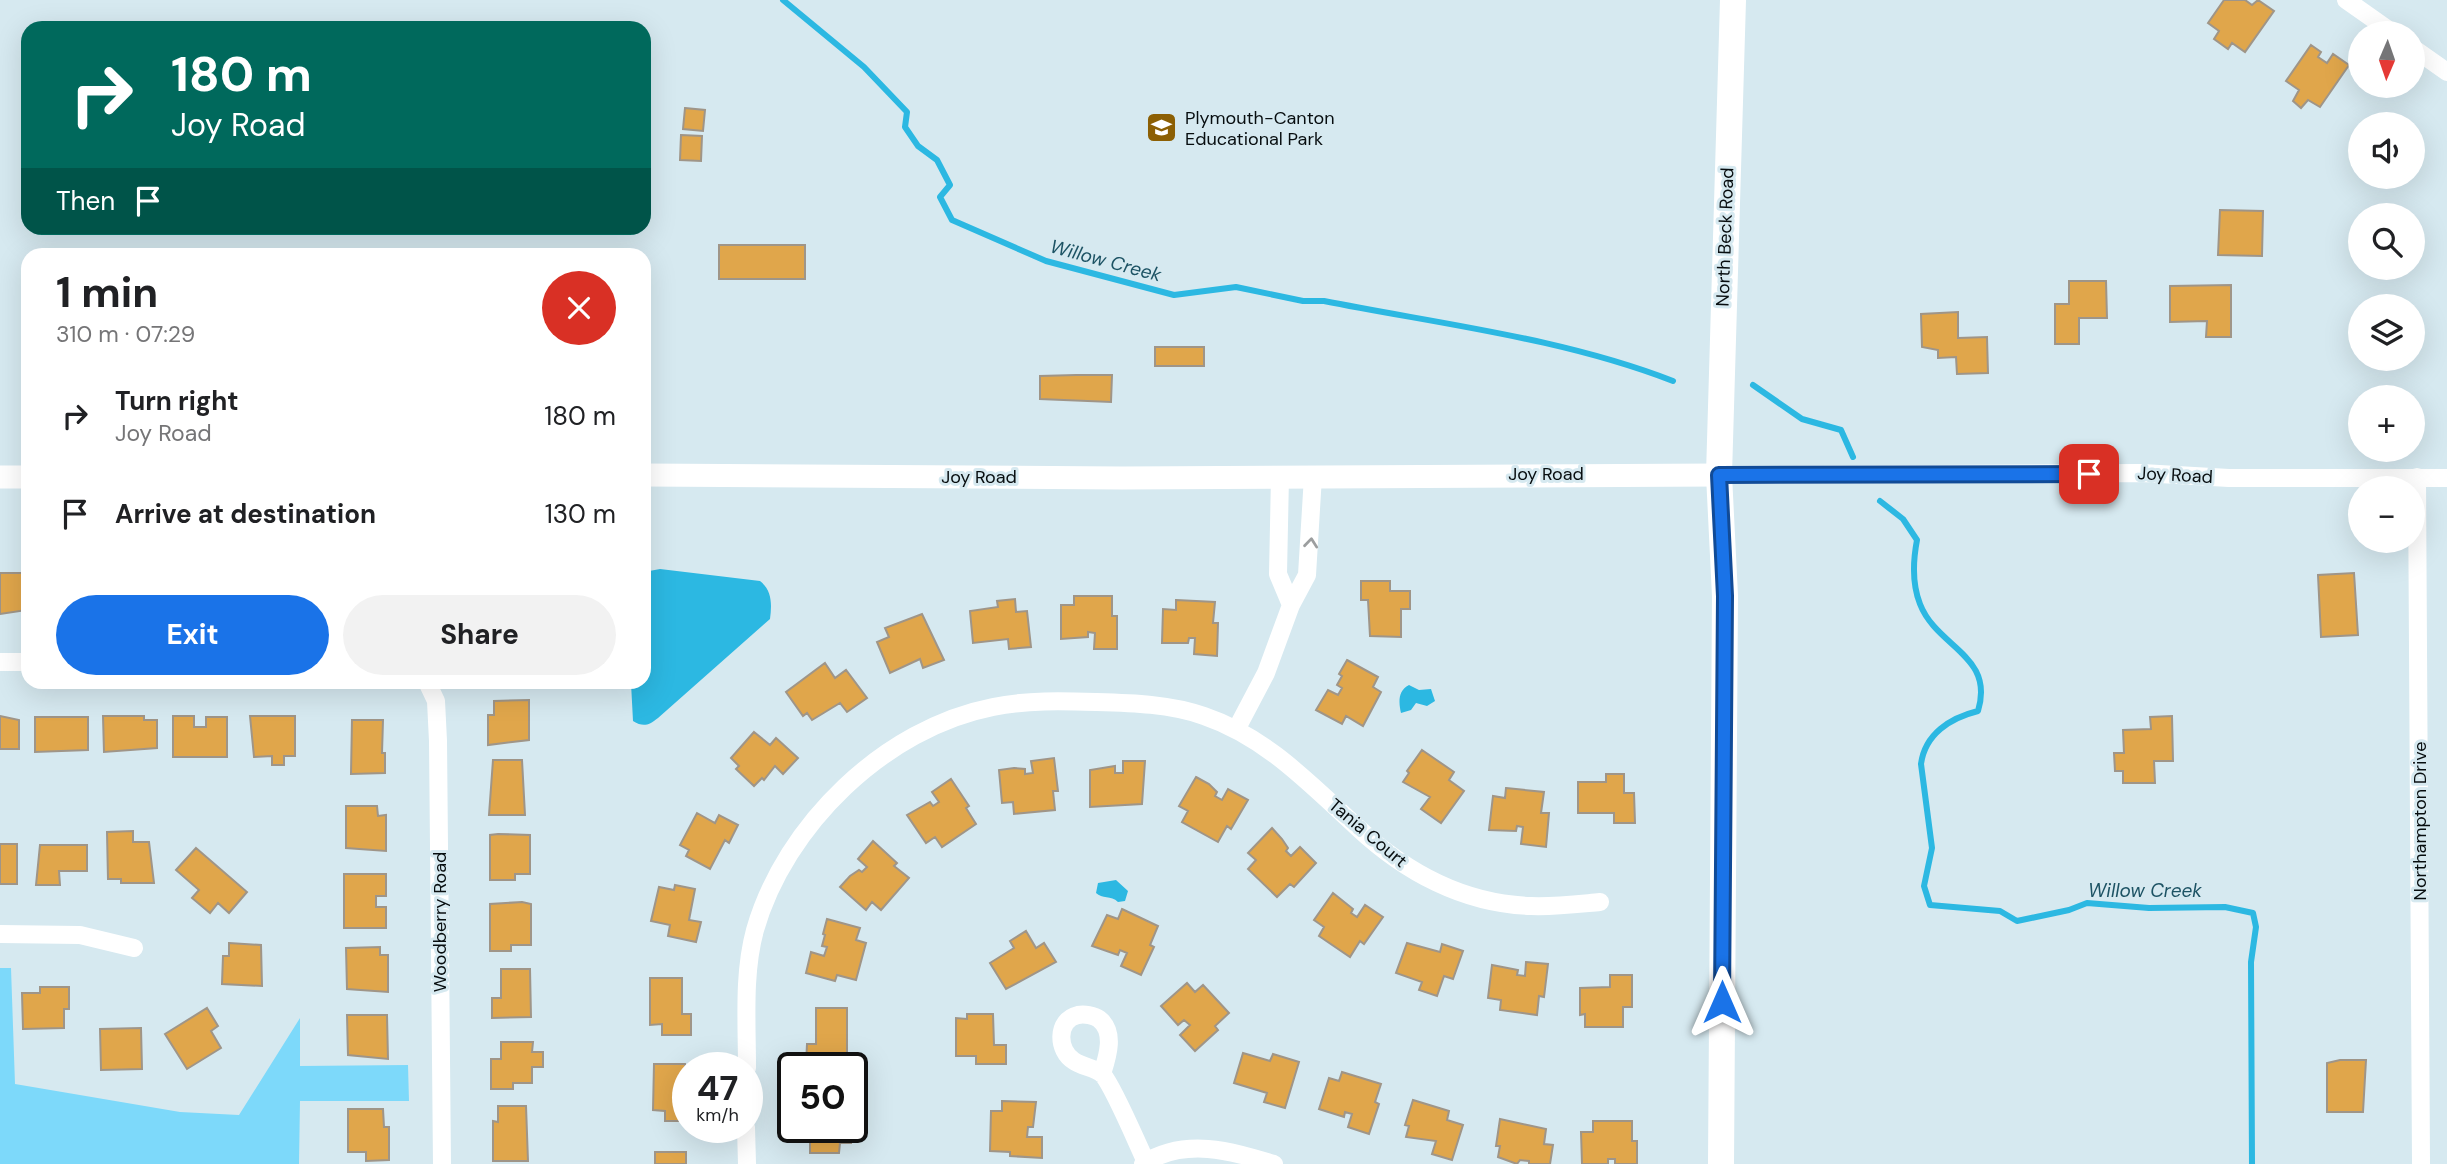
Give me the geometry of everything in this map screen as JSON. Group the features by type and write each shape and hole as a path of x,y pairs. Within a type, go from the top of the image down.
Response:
{"main road":[{"name":"North Beck Road","path":"1721,1164 1725,596 1719,475 1733,0"}],"street":[{"path":"2346,0 2376,21"},
{"path":"2426,57 2447,72"},
{"name":"Joy Road","path":"651,475 2142,473 2229,478 2348,477"},
{"path":"1280,476 1278,574 1291,605"},
{"path":"1236,730 1266,673 1291,605 1307,575 1313,476"},
{"path":"0,477 21,477"},
{"name":"Joy Road","path":"2425,477 2447,478"},
{"name":"Northampton Drive","path":"2417,553 2421,1164"},
{"path":"0,662 21,662"},
{"name":"Woodberry Road","path":"430,689 436,701 438,741 442,1164"},
{"name":"Tania Court","path":"747,1052 747,978 755,931 772,887 795,847 825,810 862,773 900,744 961,716 1022,702 1147,704 1204,716 1236,730 1287,762 1382,848 1406,867 1437,883 1471,896 1531,906 1600,902"},
{"path":"0,934 80,935 134,948"},
{"path":"1102,1074 1145,1163 1185,1148 1203,1147 1275,1164"},
{"path":"747,1143 747,1164"}],"shaded area":[{"path":"660,569 760,581 769,593 771,613 770,619 658,718 643,725 633,721 631,689 651,689 651,571"},
{"path":"1409,685 1419,690 1431,689 1435,701 1427,706 1416,703 1411,710 1401,713 1401,694"},
{"path":"1116,880 1128,891 1125,901 1118,902 1096,893 1098,883"},
{"path":"0,968 11,968 15,1084 180,1112 239,1115 300,1018 300,1066 408,1065 409,1101 300,1101 299,1164 0,1164"}],"building":[{"path":"2224,0 2245,0 2252,5 2258,0 2274,11 2245,52 2232,43 2228,49 2214,39 2219,31 2208,23"},
{"path":"2311,45 2321,52 2318,57 2327,63 2333,54 2348,64 2320,107 2308,100 2301,108 2293,101 2299,90 2286,81"},
{"path":"685,108 705,110 703,131 683,129"},
{"path":"681,135 702,136 701,161 680,160"},
{"path":"2220,210 2263,211 2262,256 2218,255"},
{"path":"719,245 805,245 805,279 719,279"},
{"path":"2069,281 2106,281 2107,318 2079,318 2079,344 2055,344 2055,304 2069,304"},
{"path":"2231,285 2231,337 2206,337 2207,321 2170,322 2170,286"},
{"path":"1958,312 1958,338 1987,337 1988,373 1957,374 1956,357 1938,358 1938,350 1922,347 1921,314"},
{"path":"1155,347 1204,347 1204,366 1155,366"},
{"path":"1112,375 1111,402 1040,399 1040,376"},
{"path":"0,573 21,573 21,611 0,614"},
{"path":"2354,573 2358,635 2321,637 2318,575"},
{"path":"1361,581 1390,581 1390,591 1410,591 1410,609 1401,609 1401,637 1370,636 1368,600 1361,600"},
{"path":"1074,596 1112,596 1112,616 1117,616 1117,649 1094,649 1095,633 1088,632 1088,637 1061,639 1061,605 1074,605"},
{"path":"1015,599 1016,612 1027,611 1031,647 1009,649 1008,639 973,643 970,611 998,607 997,601"},
{"path":"1176,600 1215,602 1213,623 1218,623 1217,656 1194,654 1195,638 1189,638 1188,643 1162,643 1163,609 1176,610"},
{"path":"922,614 944,660 923,668 920,659 890,673 877,642 889,637 885,628"},
{"path":"1347,660 1378,677 1373,687 1381,692 1363,726 1346,716 1342,724 1316,710 1328,690 1338,695 1342,688 1337,685 1342,676 1339,674"},
{"path":"825,663 835,678 846,670 867,698 847,712 840,703 812,720 807,713 803,716 786,692"},
{"path":"529,700 529,740 488,745 488,715 494,715 494,701"},
{"path":"0,716 19,720 19,749 0,749"},
{"path":"103,716 144,716 144,720 157,720 157,748 104,752"},
{"path":"173,716 194,716 194,727 206,727 206,717 227,717 227,757 173,757"},
{"path":"250,716 295,716 295,756 284,756 284,765 272,765 272,756 254,757"},
{"path":"2172,716 2173,761 2154,761 2155,783 2123,783 2123,771 2115,771 2114,753 2124,753 2123,730 2151,729 2150,717"},
{"path":"35,717 88,717 88,750 35,752"},
{"path":"352,720 383,720 382,753 385,753 385,773 351,774"},
{"path":"754,732 770,745 776,738 798,758 783,774 775,766 764,780 762,778 754,786 736,769 739,766 731,758"},
{"path":"1422,750 1454,772 1449,780 1464,791 1441,823 1421,809 1430,797 1403,782 1409,773 1407,771"},
{"path":"1054,758 1058,791 1053,791 1055,810 1014,814 1013,802 1002,803 999,770 1014,768 1025,769 1025,774 1033,773 1031,761"},
{"path":"493,760 522,760 525,815 489,815"},
{"path":"1123,761 1145,761 1142,804 1090,807 1090,770 1115,766 1115,773 1123,773"},
{"path":"1606,774 1624,774 1624,793 1634,793 1635,823 1614,823 1614,813 1578,813 1578,782 1606,782"},
{"path":"1196,777 1209,784 1217,792 1215,796 1222,800 1228,789 1248,800 1231,829 1227,826 1218,842 1182,822 1188,811 1179,806"},
{"path":"951,779 969,806 966,808 976,824 942,847 935,837 926,843 907,815 930,802 933,806 939,802 932,792"},
{"path":"1506,788 1544,792 1541,813 1549,813 1546,847 1521,844 1523,827 1517,826 1516,831 1489,830 1493,796 1505,798"},
{"path":"346,806 377,806 378,816 386,815 386,851 346,848"},
{"path":"697,813 715,823 719,815 738,825 729,843 725,840 710,869 686,856 689,850 680,845"},
{"path":"1272,828 1291,856 1300,847 1316,863 1294,887 1290,884 1277,897 1248,869 1256,860 1248,853"},
{"path":"133,831 133,842 149,842 154,883 121,883 121,879 108,879 107,832"},
{"path":"490,835 530,835 530,874 515,874 515,880 490,880"},
{"path":"873,841 897,863 894,866 909,878 881,910 872,902 866,910 840,887 850,876 867,867 858,859"},
{"path":"0,844 17,844 17,884 0,884"},
{"path":"40,845 87,845 87,871 59,871 60,885 36,885"},
{"path":"196,848 247,892 229,913 218,903 210,913 192,898 199,890 176,870"},
{"path":"344,874 386,874 386,896 376,896 376,907 386,907 386,928 344,928"},
{"path":"675,885 695,889 689,920 701,922 696,942 668,936 670,925 651,921 659,887 674,890"},
{"path":"1333,893 1353,909 1351,913 1357,917 1365,905 1383,917 1364,944 1360,941 1350,957 1319,936 1324,927 1314,920"},
{"path":"490,904 531,904 531,945 511,945 511,951 490,951"},
{"path":"1122,909 1158,926 1150,945 1154,947 1141,975 1121,966 1127,953 1120,950 1118,955 1092,946 1107,915 1118,919"},
{"path":"827,919 860,928 856,940 866,943 856,980 837,975 835,981 806,973 811,952 824,956 827,947 822,946"},
{"path":"1026,931 1036,948 1044,943 1056,962 1006,989 990,963 1014,948 1010,941"},
{"path":"229,943 261,945 262,986 222,984 223,956 229,956"},
{"path":"1407,943 1440,952 1442,944 1463,951 1453,979 1444,976 1437,996 1419,990 1422,982 1396,973"},
{"path":"380,947 380,955 388,955 388,992 347,989 346,948"},
{"path":"1526,962 1548,964 1544,997 1539,996 1537,1015 1500,1010 1501,1000 1488,998 1492,965 1518,970 1517,975 1525,976"},
{"path":"501,969 530,969 531,1017 492,1018 492,998 501,998"},
{"path":"1610,975 1632,975 1632,1007 1623,1007 1623,1027 1585,1027 1585,1014 1580,1015 1580,988 1610,987"},
{"path":"650,978 682,978 682,1014 691,1014 691,1035 662,1035 662,1024 650,1025"},
{"path":"1187,983 1195,992 1203,985 1229,1013 1215,1026 1218,1030 1195,1051 1180,1035 1190,1025 1184,1020 1178,1025 1161,1006"},
{"path":"40,987 69,987 69,1009 64,1009 64,1028 23,1029 22,993 40,993"},
{"path":"207,1008 218,1026 211,1031 221,1048 187,1069 165,1034"},
{"path":"816,1008 847,1008 847,1052 807,1052 807,1044 816,1044"},
{"path":"967,1014 993,1014 994,1045 1006,1045 1006,1064 976,1064 976,1056 956,1056 956,1018 967,1019"},
{"path":"347,1015 387,1015 388,1059 348,1055"},
{"path":"141,1028 142,1069 101,1070 100,1029"},
{"path":"501,1042 533,1042 532,1052 543,1052 543,1067 532,1067 532,1083 513,1083 513,1089 491,1089 491,1059 501,1059"},
{"path":"1243,1053 1270,1061 1273,1054 1299,1062 1285,1108 1264,1102 1267,1093 1234,1083"},
{"path":"2366,1060 2363,1112 2327,1112 2327,1063"},
{"path":"654,1064 672,1064 672,1121 665,1121 665,1111 653,1110"},
{"path":"1342,1072 1381,1084 1375,1102 1379,1104 1369,1134 1348,1127 1352,1114 1345,1112 1344,1117 1319,1109 1329,1078 1339,1081"},
{"path":"1413,1100 1449,1111 1447,1120 1463,1125 1452,1160 1432,1154 1436,1141 1406,1137 1409,1126 1405,1125"},
{"path":"1002,1101 1036,1102 1033,1127 1028,1127 1027,1137 1042,1137 1042,1158 1010,1156 1010,1152 990,1151 991,1111 1002,1111"},
{"path":"498,1106 526,1106 528,1161 493,1161 493,1121 498,1122"},
{"path":"348,1109 383,1109 384,1127 389,1127 389,1160 366,1161 366,1152 348,1152"},
{"path":"1500,1119 1546,1129 1544,1144 1553,1145 1550,1164 1529,1164 1529,1161 1520,1160 1517,1164 1498,1157 1500,1146 1496,1146"},
{"path":"1593,1121 1632,1121 1632,1141 1637,1141 1637,1164 1615,1164 1615,1159 1608,1159 1608,1164 1582,1164 1581,1132 1593,1132"},
{"path":"810,1143 840,1143 839,1153 810,1153"},
{"path":"655,1152 686,1152 686,1164 655,1164"}],"waterway":[{"name":"Willow Creek","path":"783,0 864,67 907,112 905,127 918,146 937,160 950,185 940,197 952,220 1046,261 1174,295 1236,287 1500,334 1588,354 1673,381"},
{"name":"Willow Creek","path":"1753,385 1802,419 1841,430 1853,457"},
{"name":"Willow Creek","path":"1880,501 1903,519 1917,540 1914,572 1920,604 1928,619 1972,664 1981,692 1978,711 1958,718 1940,729 1923,753 1921,764 1932,848 1924,886 1930,905 2000,911 2017,921 2069,910 2087,903 2149,908 2225,907 2253,913 2256,927 2251,962 2252,1164"}],"place":[{"name":"Plymouth-Canton Educational Park","path":"1162,128"}],"route":[{"path":"1722,1002 1725,596 1719,475 1788,477 2089,474"}]}
